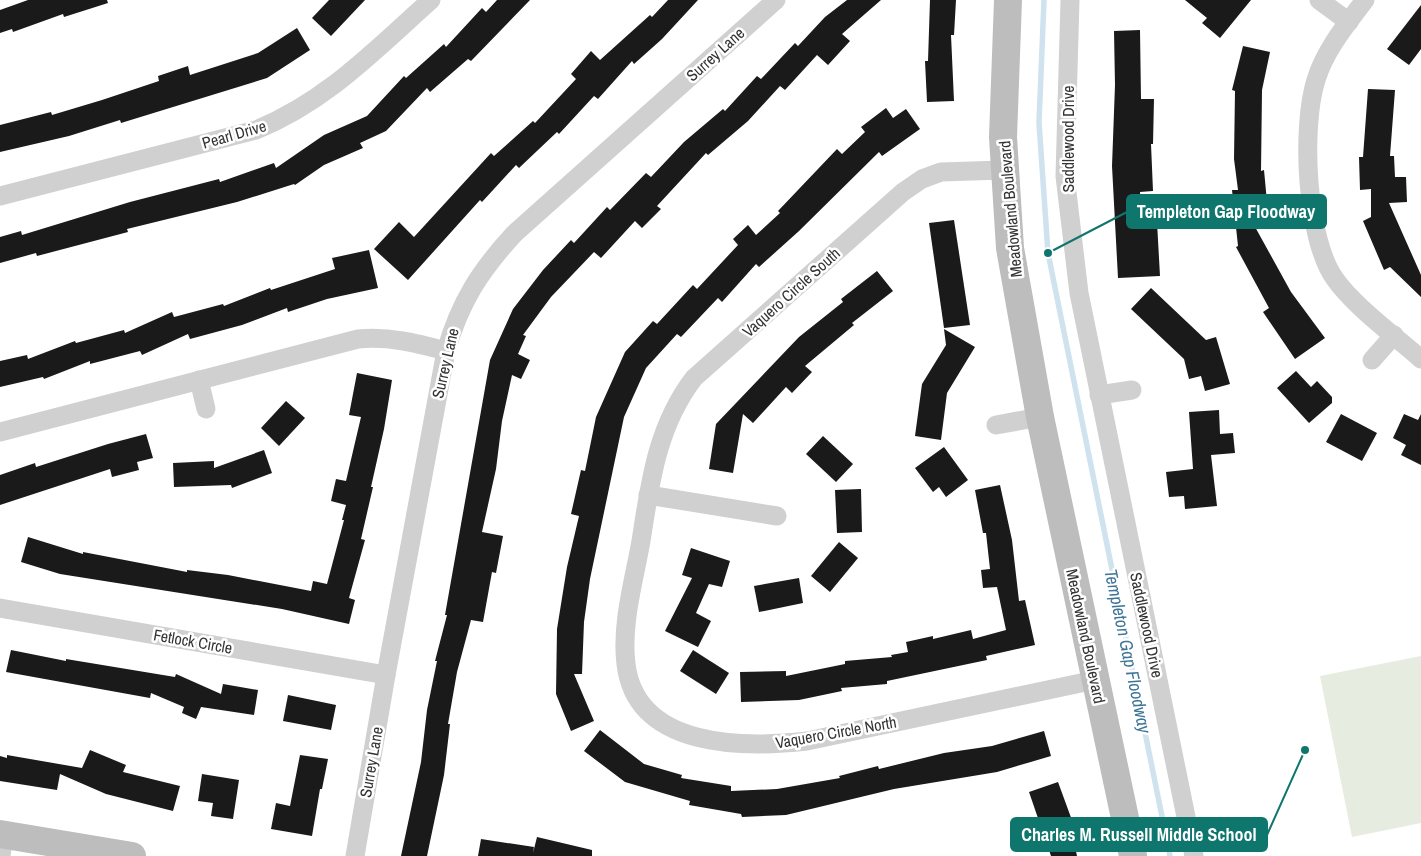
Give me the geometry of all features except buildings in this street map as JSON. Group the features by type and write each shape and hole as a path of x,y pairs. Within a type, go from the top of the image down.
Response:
{"street":[{"name":"Pearl Drive","path":"0,196 256,130 277,121 322,95 431,0"},
{"name":"Surrey Lane","path":"355,856 386,675 446,351 454,322 467,295 480,274 514,234 776,0"},
{"name":"Meadowland Boulevard","path":"1008,0 1004,170 1010,248 1040,417 1134,856"},
{"name":"Saddlewood Drive","path":"1070,0 1065,176 1079,293 1194,856"},
{"path":"1319,0 1349,22"},
{"path":"1365,0 1327,54 1316,80 1310,105 1308,129 1312,212 1323,258 1335,279 1421,359"},
{"name":"Vaquero Circle South","path":"642,531 661,438 681,396 694,378 903,192 922,179 941,172 1004,170"},
{"path":"1372,360 1394,335"},
{"path":"0,432 358,340 379,337 403,340 446,351"},
{"path":"199,380 206,409"},
{"path":"1099,395 1132,390"},
{"path":"996,425 1040,417"},
{"path":"648,495 777,516"},
{"name":"Vaquero Circle North","path":"642,531 626,627 626,665 631,684 641,702 657,718 675,730 724,744 781,744 807,741 1095,680"},
{"name":"Fetlock Circle","path":"0,608 386,675"},
{"path":"2,842 132,856"}],"path":[{"path":"1121,653 1136,650"}],"shaded area":[{"path":"1421,656 1421,823 1352,837 1320,676"}],"waterway":[{"name":"Templeton Gap Floodway","path":"1044,0 1039,123 1048,253 1170,856"}],"place":[{"name":"Templeton Gap Floodway","path":"1048,253"},
{"name":"Charles M. Russell Middle School","path":"1305,750"}]}
